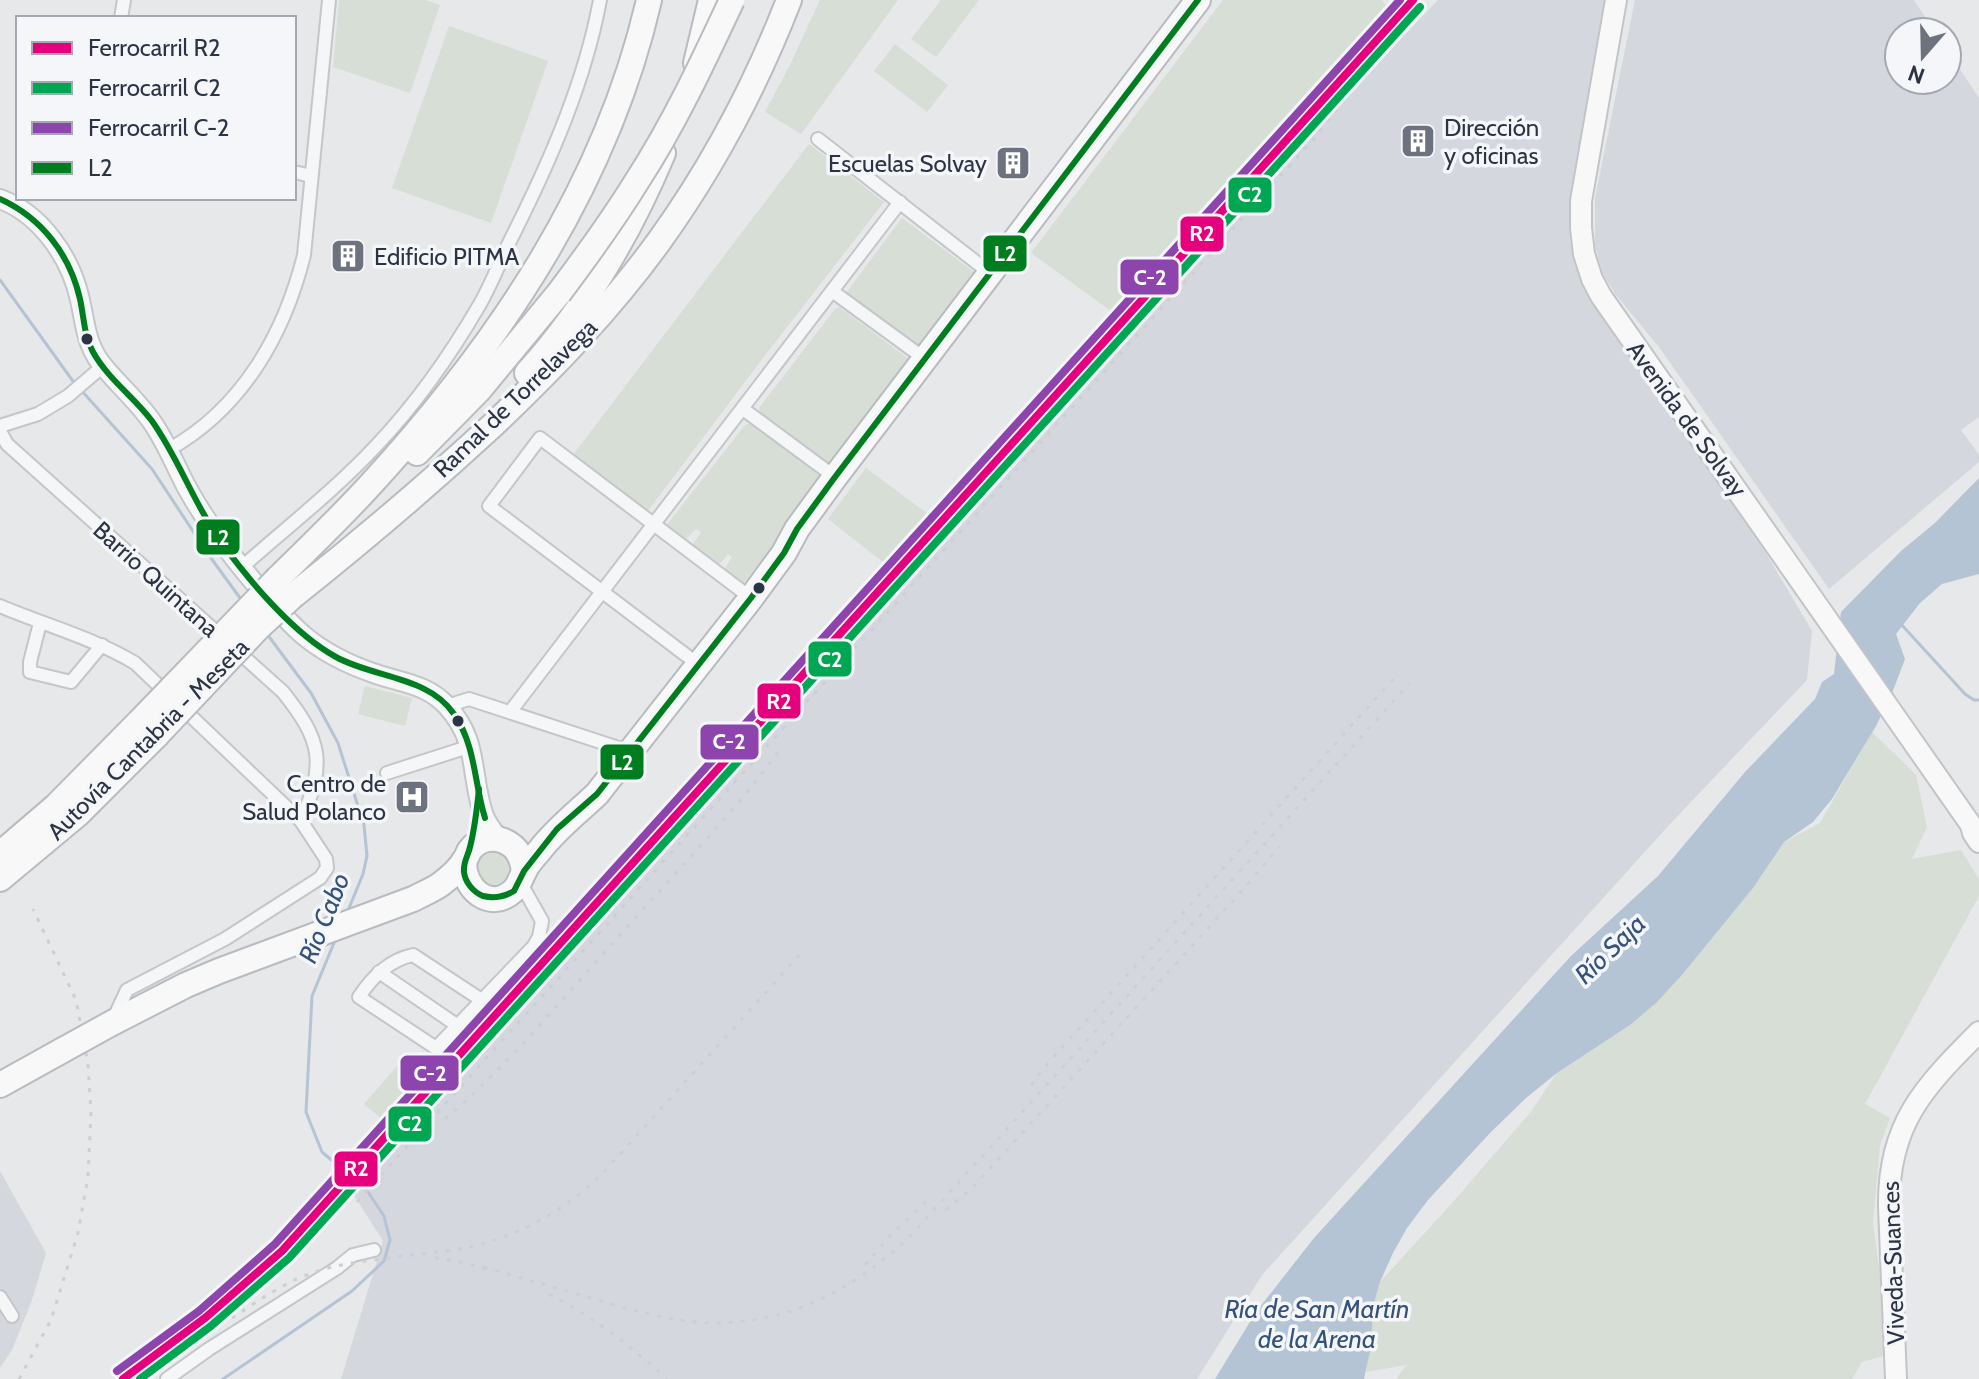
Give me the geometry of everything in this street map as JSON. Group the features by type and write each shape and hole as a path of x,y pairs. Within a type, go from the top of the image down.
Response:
{"highway":[{"path":"286,586 410,441 483,350 528,285 564,224 609,129 632,66 649,0"},
{"path":"286,586 426,473 503,400 580,308 620,244 657,167 688,87 711,0"},
{"name":"Ramal de Torrelavega","path":"286,586 444,427 515,348 559,293 619,209 656,150 732,0"},
{"name":"Ramal de Torrelavega","path":"286,586 380,525 462,454 556,365 615,298 659,241 724,139 764,61 789,0"},
{"path":"467,856 464,872 467,882 473,890 488,898 496,898 517,883 557,829 597,794 751,598 835,477 1198,0"},
{"path":"784,553 806,535 864,462 1213,0"},
{"name":"Autovía Cantabria - Meseta","path":"0,854 148,728 258,628 286,586"},
{"name":"Autovía Cantabria - Meseta","path":"0,879 78,814 148,728"},
{"path":"0,1085 197,980 413,899 440,885 482,840 505,841 557,829"},
{"path":"505,841 518,851 523,861 517,883"},
{"path":"413,899 473,890"}],"main road":[{"name":"Avenida de Solvay","path":"1616,0 1581,201 1582,239 1598,291 1976,832"},
{"name":"Viveda-Suances","path":"1896,1379 1889,1206 1893,1157 1902,1128 1915,1105 1979,1032"}],"street":[{"path":"168,450 183,442 230,403 260,363 293,291 304,255 329,0"},
{"path":"241,568 376,446 423,390 457,340 480,303 535,193 580,79 600,0"},
{"path":"818,139 990,273"},
{"path":"296,172 311,176"},
{"path":"0,199 20,208 34,220 69,265 90,345 103,366 153,424 208,522 241,568 286,619 325,652 379,675 423,687 447,706 471,746 483,814 505,841"},
{"path":"510,712 900,202"},
{"path":"832,291 925,359"},
{"path":"0,428 38,414 68,396 103,366"},
{"path":"743,409 835,477"},
{"name":"Barrio Quintana","path":"0,428 7,444 283,692 302,716 314,739 317,757 312,795 301,821"},
{"path":"699,665 489,506 540,438 751,598"},
{"path":"0,606 102,645 135,663 301,821 326,859 327,868 320,878 225,939 127,990 112,1023"},
{"path":"40,623 30,672 71,682 102,645"},
{"path":"447,706 469,699 631,752"},
{"path":"387,773 471,746"},
{"path":"467,856 479,789"},
{"path":"483,1001 413,955 402,957 372,977 359,997 436,1048 483,1001 539,937 542,921 517,883"},
{"path":"379,972 458,1026"},
{"path":"167,1379 353,1255 374,1250"},
{"path":"0,1297 12,1316"}],"shaded area":[{"path":"339,0 425,0 440,5 410,93 333,67"},
{"path":"820,0 898,0 801,134 765,112"},
{"path":"941,0 979,0 936,57 911,39"},
{"path":"1223,0 1382,0 1389,11 1115,314 1031,253"},
{"path":"1438,0 1607,0 1569,216 1575,266 1593,303 1636,368 1738,506 1812,631 1807,680 1670,824 1262,1275 1197,1379 341,1379 383,1241 352,1192 1242,204"},
{"path":"1635,0 1914,0 1924,16 1883,16 1883,96 1963,96 1963,74 1979,98 1979,417 1961,430 1979,455 1979,462 1829,589 1659,347 1605,278 1595,244 1595,198"},
{"path":"449,26 548,61 491,223 392,188"},
{"path":"895,44 948,85 927,112 874,71"},
{"path":"809,144 884,202 647,512 573,455"},
{"path":"902,218 979,276 922,350 846,293"},
{"path":"839,307 910,360 833,465 760,412 759,408"},
{"path":"751,423 821,477 821,483 742,585 725,572 732,557 728,554 718,566 692,546 701,532 696,529 684,541 666,526 745,425"},
{"path":"866,468 932,517 888,566 828,519"},
{"path":"365,686 412,698 405,726 358,714"},
{"path":"1872,732 1916,775 1927,827 1912,859 1961,850 1979,879 1979,896 1865,1104 1890,1118 1880,1145 1873,1223 1882,1289 1884,1356 1862,1362 1852,1379 1396,1379 1406,1365 1366,1372 1374,1303 1380,1282 1530,1113 1557,1073 1630,1025 1682,975 1753,888 1784,842 1820,823"},
{"path":"492,851 504,856 509,868 504,880 492,885 480,880 475,868 480,856"},
{"path":"399,1064 421,1082 385,1122 364,1104"},
{"path":"0,1171 46,1253 12,1350 0,1368"}],"water":[{"name":"Ría de San Martín de la Arena","path":"1979,478 1979,574 1942,584 1920,603 1896,634 1905,659 1892,693 1832,799 1813,822 1784,842 1753,888 1656,1003 1630,1025 1557,1073 1526,1098 1428,1200 1407,1228 1380,1282 1374,1303 1364,1379 1215,1379 1256,1312 1314,1238 1571,956 1658,876 1745,772 1815,699 1822,682 1834,674 1841,612"}],"waterway":[{"name":"Río Cabo","path":"0,280 75,384"},
{"name":"Río Cabo","path":"80,389 152,469 243,602"},
{"path":"1900,623 1965,694 1979,700"},
{"name":"Río Cabo","path":"267,634 311,693 338,743 364,825 367,856 347,913"},
{"name":"Río Cabo","path":"223,1379 352,1291 384,1261 390,1240 384,1216 366,1189 322,1152 306,1112 312,996 336,938"}],"railway":[{"path":"132,1379 218,1317 286,1255 1421,0"},
{"path":"357,1202 1312,141 1349,94"},
{"path":"1031,1085 1398,674"},
{"path":"484,1267 641,1312 698,1322 729,1323 758,1319 787,1312 841,1289 866,1273 912,1234 1409,684"},
{"path":"445,1119 534,1031 721,823 778,752"},
{"path":"946,1210 974,1186 1280,846"},
{"path":"19,1379 51,1320 78,1233 88,1177 91,1113 88,1064 76,1000 33,909"},
{"path":"232,1318 285,1285 318,1271 350,1263 482,1244 515,1233 561,1207 602,1174 804,950"},
{"path":"865,1265 932,1196"},
{"path":"435,1258 494,1271"},
{"path":"549,1294 611,1333 667,1379"}],"rail line":[{"name":"C-2","path":"117,1371 199,1311 275,1244 1400,0"},
{"name":"R2","path":"123,1379 205,1318 282,1251 1413,0"},
{"name":"C2","path":"140,1379 211,1326 289,1258 1420,7"}],"transit line":[{"name":"L2","path":"479,789 473,833 464,865 465,876 479,894 499,897 514,891 524,871 557,829 597,794 751,598 835,477 1198,0"},
{"name":"L2","path":"0,199 29,216 61,253 75,283 93,352 106,371 152,421 211,527 259,590 320,647 351,664 430,692 454,714 471,752 485,818"}],"place":[{"name":"Dirección y oficinas","path":"1418,141"},
{"name":"Escuelas Solvay","path":"1013,163"},
{"name":"Edificio PITMA","path":"348,256"},
{"name":"Centro de Salud Polanco","path":"412,797"}],"water label":[{"name":"Río Saja","path":"1610,949"}]}
